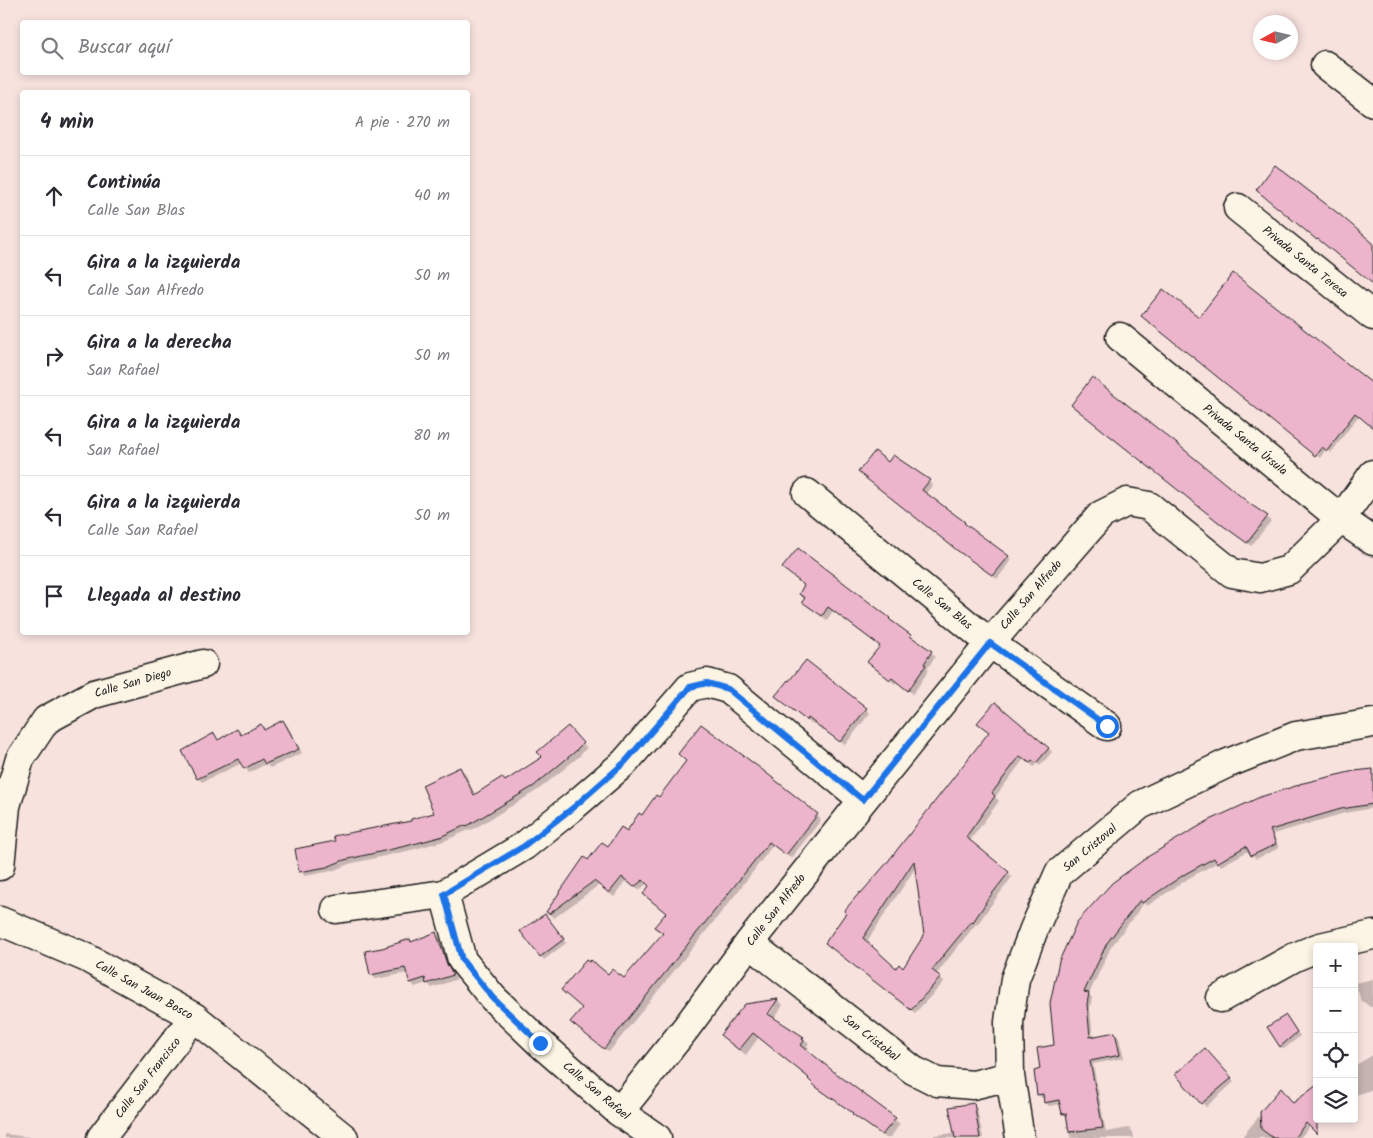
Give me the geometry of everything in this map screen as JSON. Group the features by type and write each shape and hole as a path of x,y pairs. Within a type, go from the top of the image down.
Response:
{"street":[{"path":"1325,65 1373,102"},
{"name":"Privada Santa Teresa","path":"1238,208 1373,316"},
{"name":"Privada Santa Úrsula","path":"1120,337 1341,519 1373,541"},
{"name":"Calle San Alfredo","path":"619,1112 686,1028 749,943 863,800 990,643 1101,515 1127,502 1150,506 1232,573 1260,578 1289,570 1341,519 1373,474"},
{"name":"Calle San Blas","path":"806,493 990,643 1107,726"},
{"name":"Calle San Diego","path":"0,866 6,806 20,760 46,720 94,694 203,664"},
{"path":"336,909 444,894 524,846 575,806 625,762 690,687 707,683 728,689 863,800"},
{"name":"San Cristoval","path":"1020,1138 1010,1076 1009,1022 1015,979 1034,929 1059,873 1140,805 1226,764 1296,736 1373,723"},
{"name":"Calle San Rafael","path":"444,894 462,960 493,998 540,1043 619,1112 657,1138"},
{"name":"Calle San Juan Bosco","path":"0,921 85,957 194,1017 344,1138"},
{"path":"1338,943 1373,935"},
{"name":"San Cristobal","path":"749,943 913,1070 937,1082 973,1085 1010,1076"},
{"path":"1221,998 1294,957 1313,950"},
{"name":"Calle San Francisco","path":"101,1138 194,1017"}],"building":[{"path":"1275,165 1339,214 1373,243 1373,284 1256,190"},
{"path":"1233,273 1373,384 1373,428 1355,413 1327,451 1322,447 1315,456 1141,316 1163,289 1199,317"},
{"path":"1092,377 1250,504 1268,516 1247,543 1071,405"},
{"path":"875,451 888,462 893,455 930,480 922,490 1009,556 993,576 958,551 858,472"},
{"path":"798,548 890,618 910,636 932,651 924,664 926,665 908,691 867,662 880,646 828,607 822,616 802,602 805,598 799,594 804,585 782,568"},
{"path":"806,660 867,708 840,742 808,718 807,721 775,696"},
{"path":"995,702 1049,748 1036,763 1032,760 1030,763 1020,756 992,793 995,796 966,837 1009,872 973,922 932,970 941,977 911,1010 825,943 846,913 844,911 886,864 989,732 977,723","holes":["914,861 924,935 903,968 899,964 896,968 863,938"]},
{"path":"283,720 299,749 265,764 262,759 244,769 238,759 197,779 182,751 214,733 218,740 237,729 241,735 261,724 264,730"},
{"path":"701,724 818,814 786,855 769,842 604,1049 570,1022 582,1008 561,990 586,960 589,962 591,960 608,974 612,969 624,978 663,933 654,927 666,913 643,894 649,886 643,880 634,887 622,877 609,893 594,881 549,914 546,912 584,857 588,860 602,842 608,846 621,827 627,831 639,813 642,815 656,795 659,797 686,761 678,754"},
{"path":"568,726 583,743 577,750 534,786 467,826 440,837 344,860 327,867 299,872 295,849 335,841 333,836 411,821 411,819 434,813 422,785 460,767 474,795 502,777 505,781 542,757 537,752"},
{"path":"1373,769 1373,804 1341,809 1270,830 1276,844 1251,856 1246,846 1217,863 1214,858 1185,874 1142,903 1140,900 1107,943 1084,992 1089,993 1087,1004 1090,1037 1115,1032 1120,1055 1090,1061 1103,1128 1069,1132 1066,1113 1062,1114 1059,1100 1044,1103 1043,1094 1037,1095 1034,1071 1040,1069 1037,1048 1054,1045 1050,1003 1059,961 1077,922 1112,883 1149,856 1208,821 1260,797 1299,784 1354,771"},
{"path":"545,914 564,939 540,957 520,931"},
{"path":"436,932 447,964 453,975 426,984 425,978 410,983 405,968 370,975 365,951 410,939 411,942"},
{"path":"778,999 768,1014 804,1037 801,1045 896,1118 882,1135 816,1087 809,1078 753,1033 739,1050 720,1035 745,1004"},
{"path":"1286,1015 1297,1032 1280,1047 1267,1027"},
{"path":"1205,1048 1232,1078 1201,1104 1175,1074"},
{"path":"1281,1088 1293,1103 1313,1088 1313,1123 1317,1123 1317,1134 1306,1123 1294,1138 1273,1138 1261,1129 1260,1112"},
{"path":"974,1103 980,1138 955,1138 949,1107"}],"route":[{"path":"540,1043 493,998 462,960 444,894 524,846 575,806 625,762 690,687 707,683 728,689 863,800 990,643 1107,726"}]}
